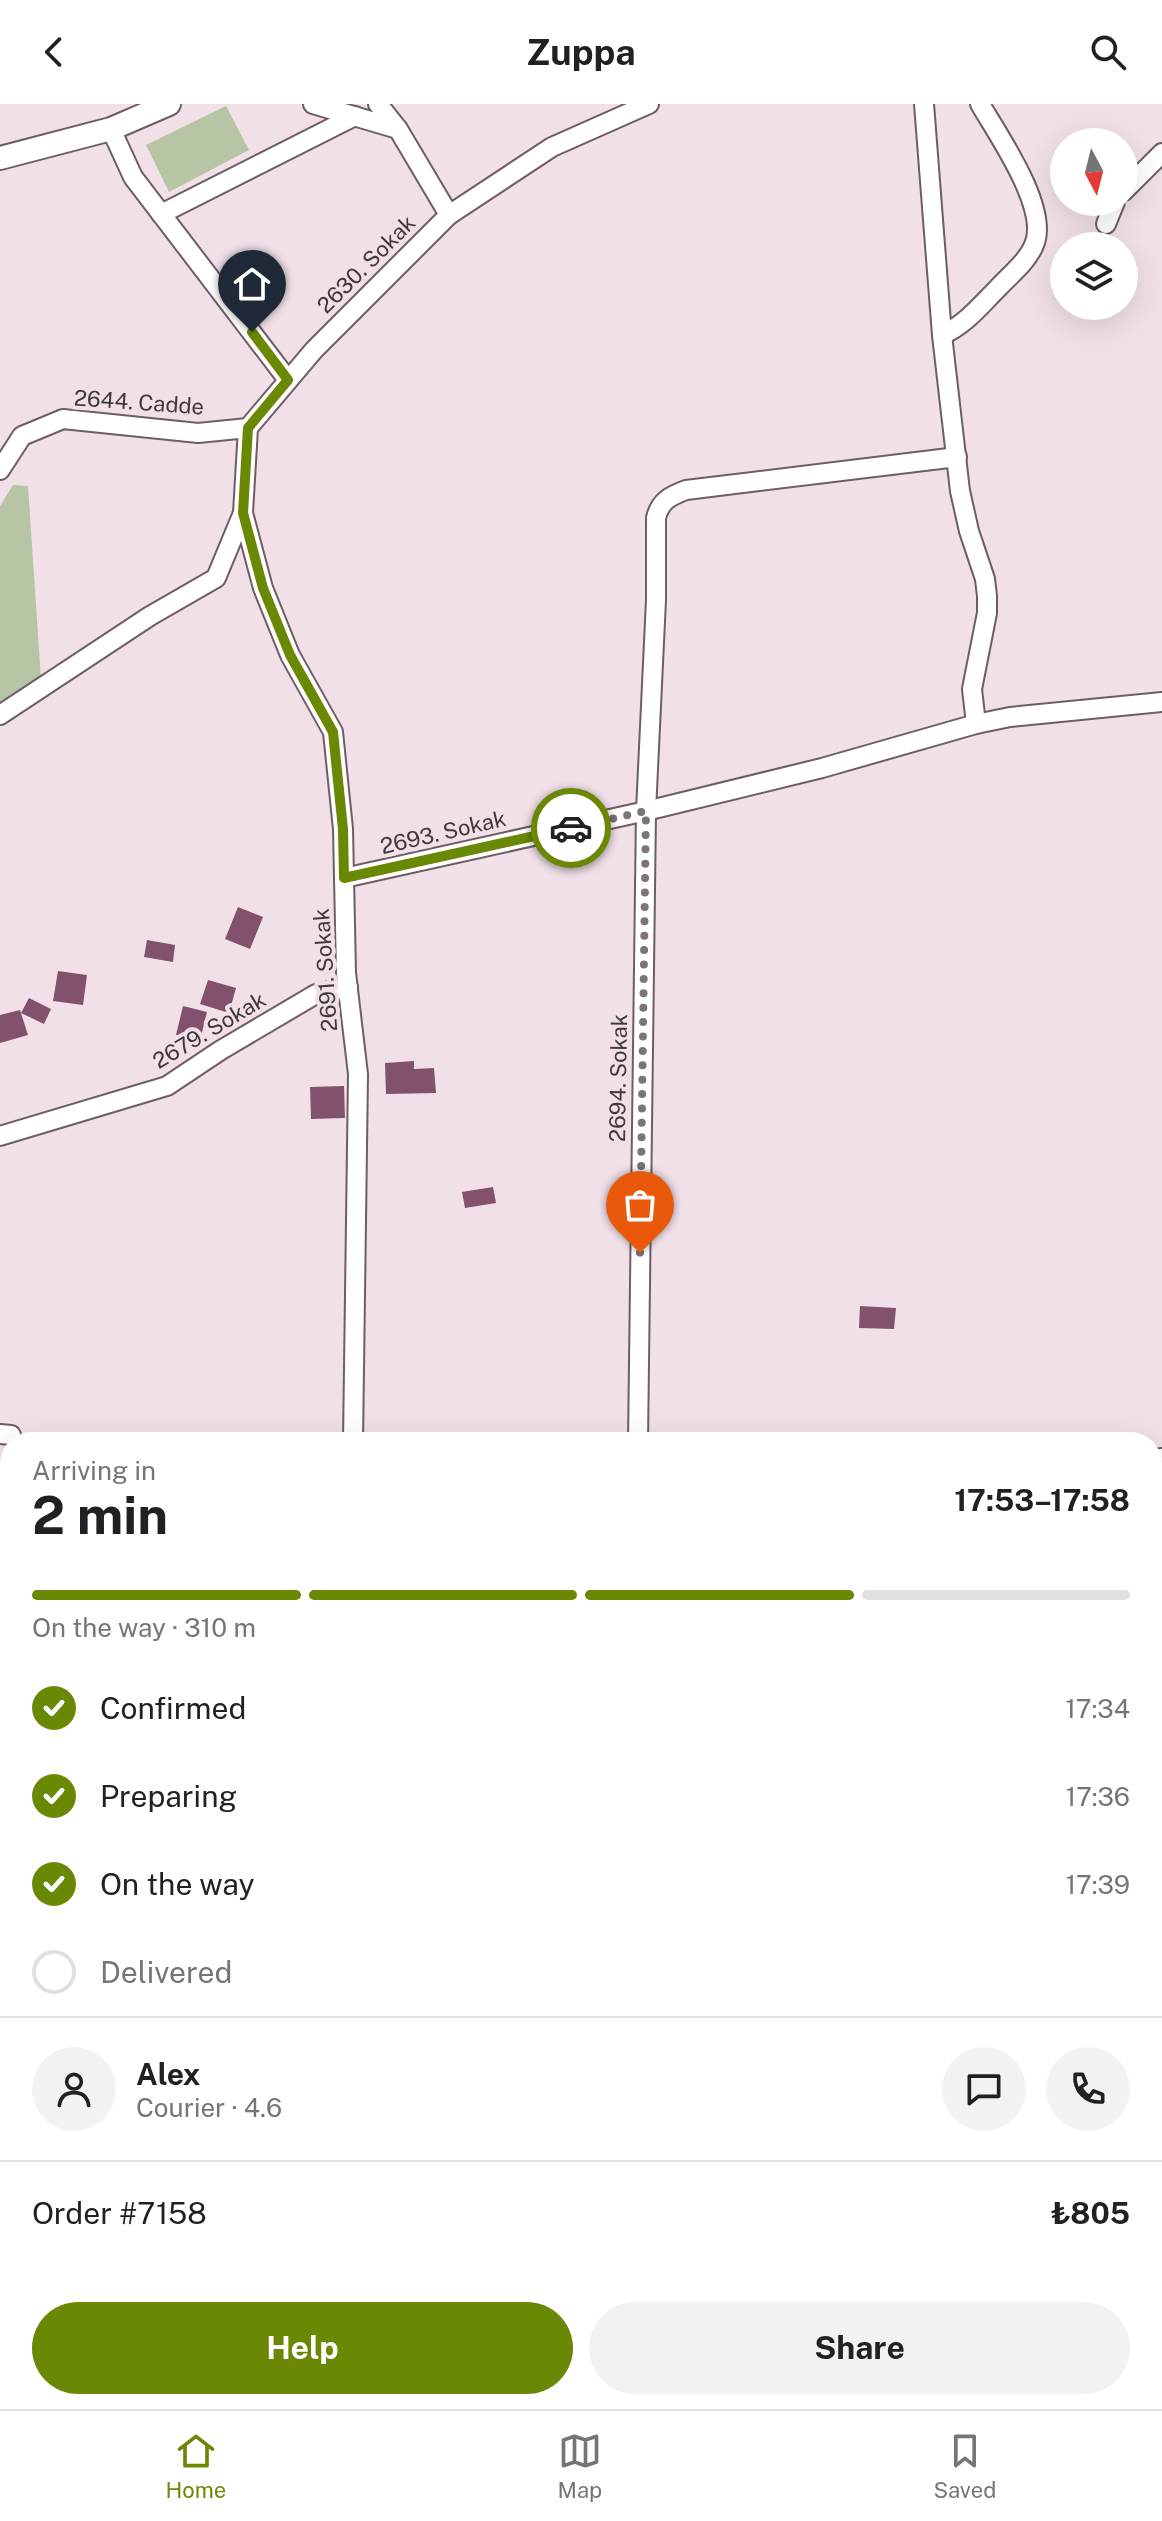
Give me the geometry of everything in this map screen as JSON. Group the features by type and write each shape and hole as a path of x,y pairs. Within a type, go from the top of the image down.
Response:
{"main road":[{"path":"0,158 111,129 169,104"}],"street":[{"path":"313,104 398,129"},
{"path":"378,104 398,129 449,215"},
{"name":"2630. Sokak","path":"248,428 314,350 449,215 552,147 649,104"},
{"path":"924,104 942,335 960,491 987,596 987,613 972,689 976,724"},
{"path":"942,335 958,328 972,315 1025,260 1036,243 1037,223 1033,207 1015,163 980,104"},
{"path":"161,214 355,116"},
{"path":"111,129 133,177 288,380"},
{"path":"1138,177 1162,153"},
{"path":"1106,224 1109,216"},
{"name":"2644. Cadde","path":"0,470 22,436 63,419 198,433 248,428"},
{"path":"0,715 150,616 216,578 243,513 248,428"},
{"name":"2694. Sokak","path":"638,1432 646,811 658,509 665,500 686,490 957,457"},
{"name":"2691. Sokak","path":"243,513 263,588 290,655 333,732 343,829 348,987 358,1074 353,1432"},
{"name":"2693. Sokak","path":"344,878 646,811 822,768 976,724 1010,717 1162,702"},
{"name":"2679. Sokak","path":"0,1136 167,1086 316,994 348,987"}],"green space":[{"path":"226,106 249,150 169,192 146,145"},
{"path":"13,485 28,486 41,679 0,703 0,506"}],"building":[{"path":"238,907 263,917 250,949 225,939"},
{"path":"147,940 175,945 173,962 144,957"},
{"path":"58,971 87,975 83,1005 53,1001"},
{"path":"208,980 236,988 229,1013 200,1004"},
{"path":"29,998 51,1009 44,1024 21,1013"},
{"path":"183,1006 207,1012 200,1041 176,1035"},
{"path":"20,1010 28,1035 0,1043 0,1015"},
{"path":"414,1061 414,1069 434,1068 436,1093 386,1094 385,1063"},
{"path":"344,1086 345,1118 311,1119 310,1087"},
{"path":"493,1187 496,1203 465,1208 462,1192"},
{"path":"860,1306 896,1308 894,1329 859,1328"}],"way so far":[{"path":"571,828 646,811 640,1253"}],"route":[{"path":"252,332 288,380 248,428 243,513 263,588 290,655 333,732 343,829 344,878 571,828"}]}
